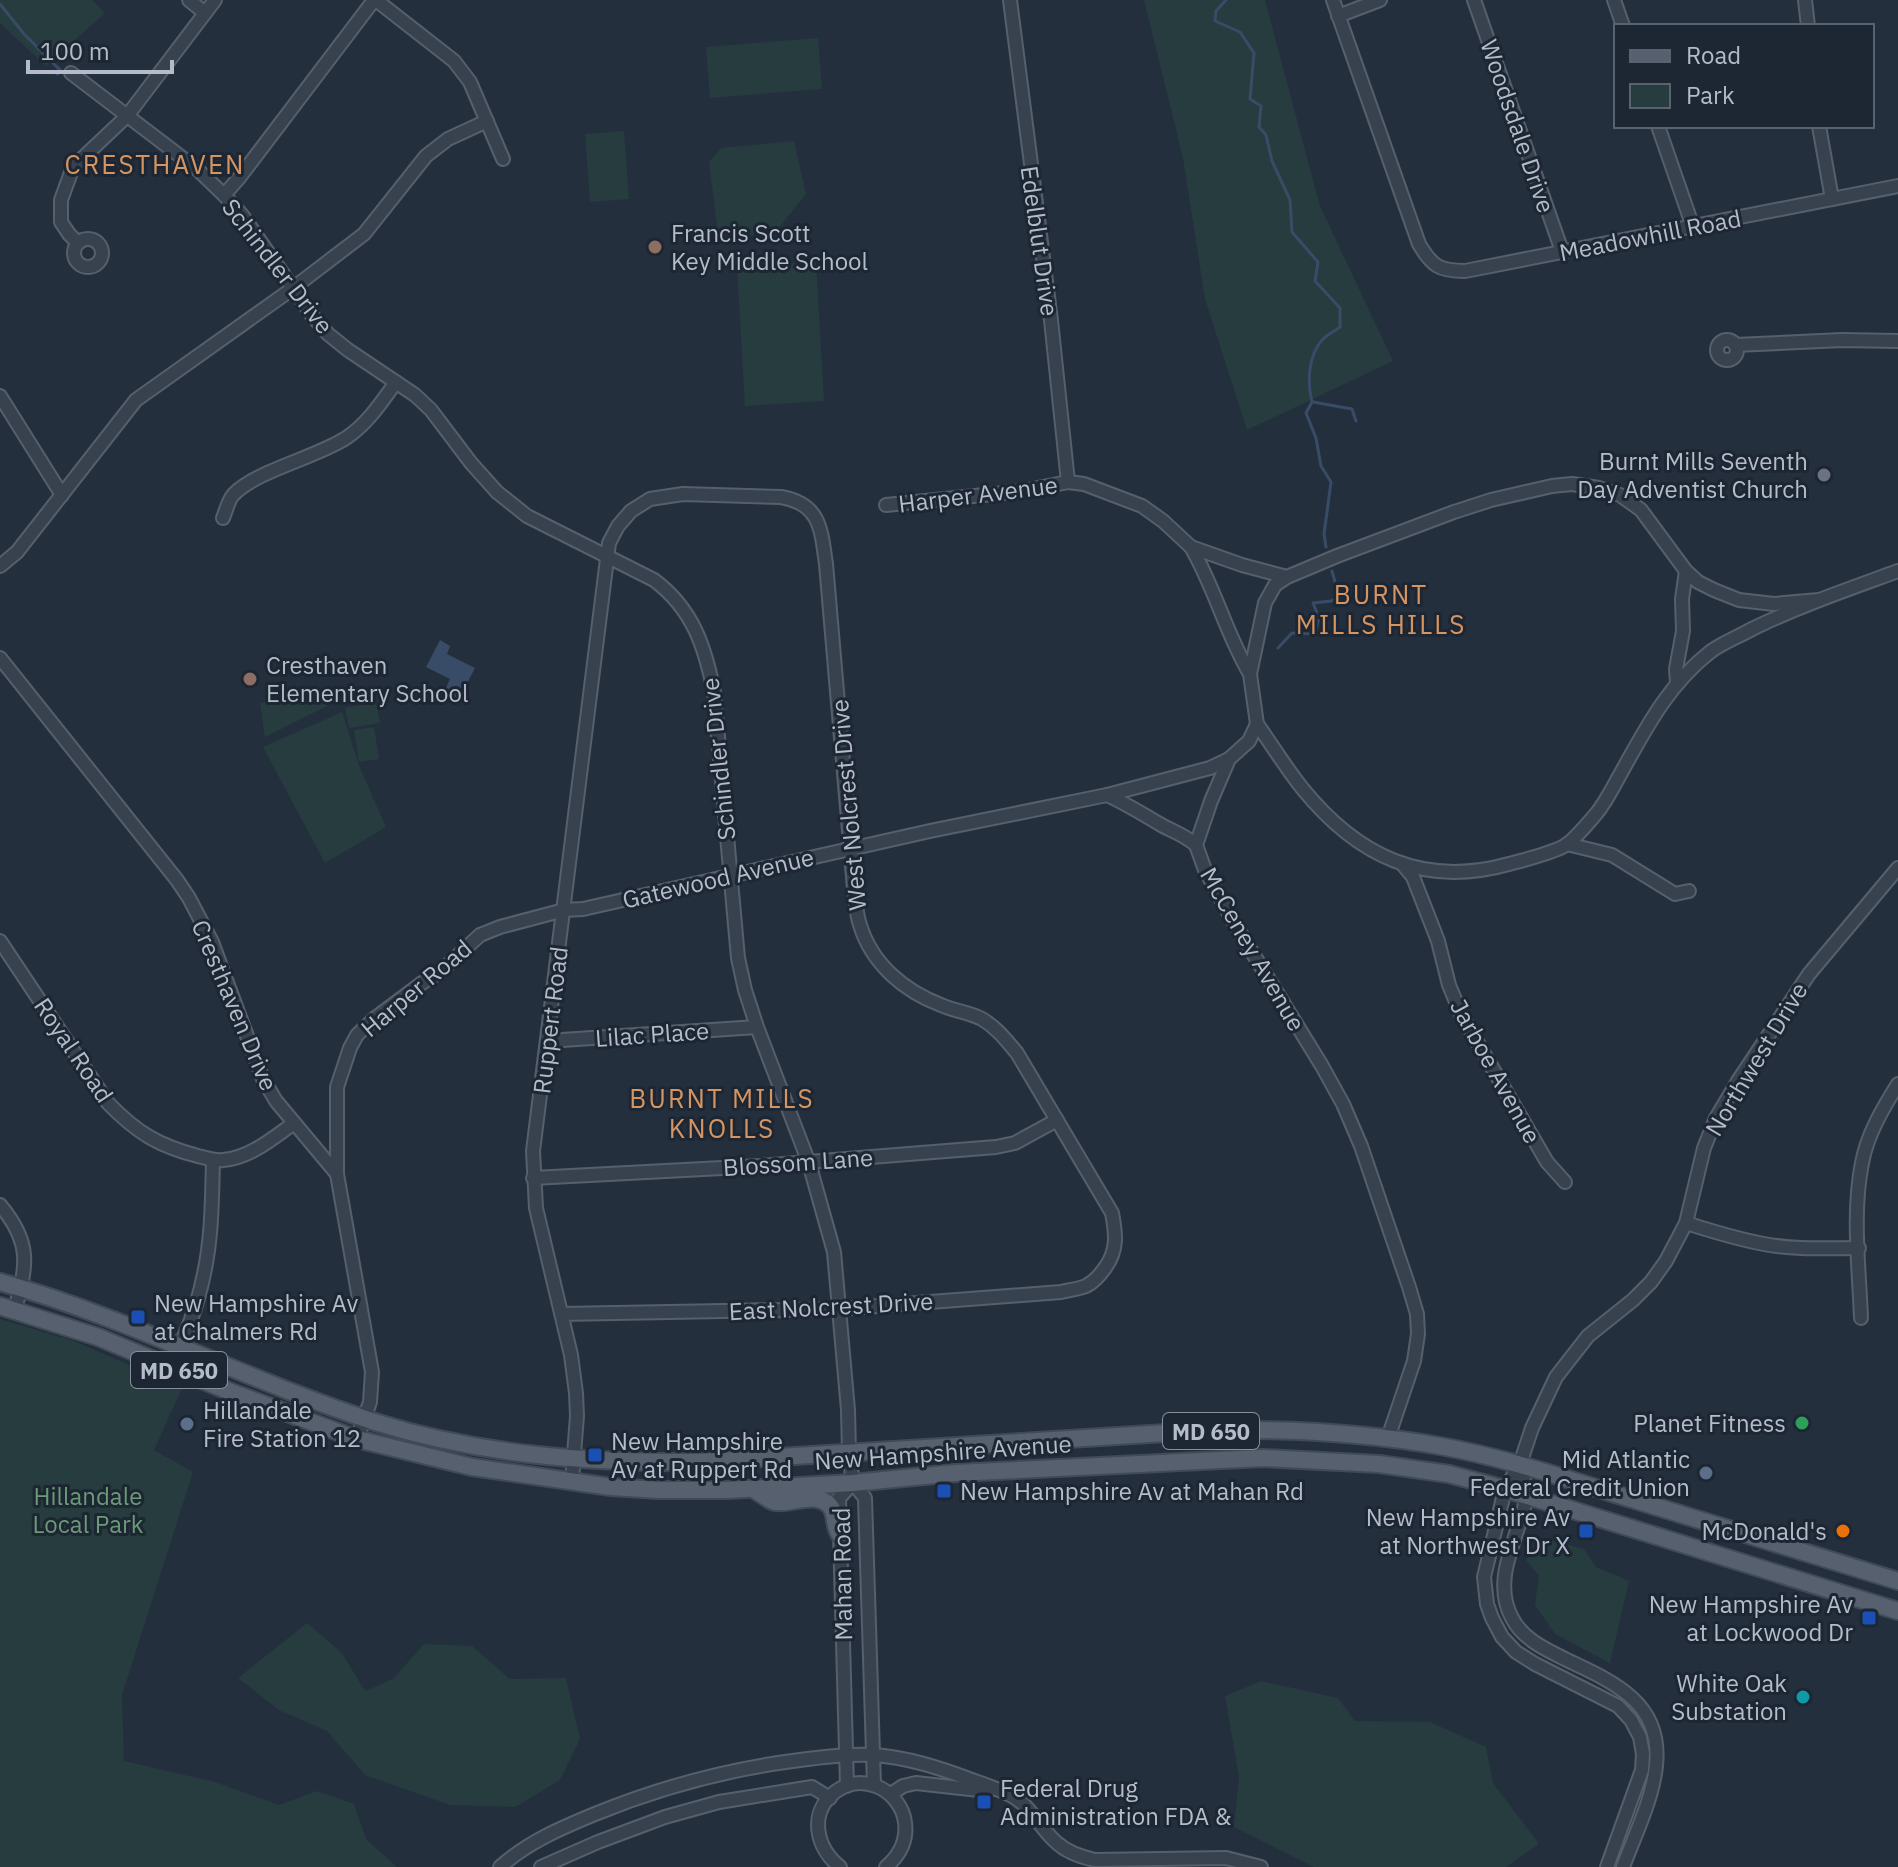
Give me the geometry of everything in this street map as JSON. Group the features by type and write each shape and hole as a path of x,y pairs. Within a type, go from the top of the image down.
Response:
{"main road":[{"name":"New Hampshire Avenue","path":"0,1282 77,1306 306,1398 421,1434 473,1445 574,1459 635,1463 699,1462 1253,1429 1388,1438 1442,1446 1520,1464 1898,1581"},
{"name":"New Hampshire Avenue","path":"8,1308 98,1337 231,1392 357,1439 472,1467 611,1487 659,1490 753,1489 955,1473 1263,1458 1379,1464 1449,1474 1505,1489 1898,1611"},
{"path":"753,1489 774,1502 819,1499 830,1506 840,1538"}],"street":[{"path":"189,0 205,13"},
{"path":"78,243 61,222 61,200 73,167 127,116 215,0"},
{"path":"224,195 375,0 454,61 470,82 503,159"},
{"name":"Edelblut Drive","path":"1010,0 1050,307 1068,482"},
{"path":"1333,0 1338,16 1380,0"},
{"name":"Woodsdale Drive","path":"1474,0 1562,251"},
{"path":"1614,0 1622,24"},
{"path":"1805,0 1808,24"},
{"name":"Meadowhill Road","path":"1338,16 1417,238 1430,261 1447,271 1465,271 1898,186"},
{"name":"Schindler Drive","path":"71,73 197,169 224,195 242,215 292,289 328,334 415,395 431,410 497,492 527,516 654,580 682,607 698,635 707,658 714,692 729,875 738,958 745,990 809,1163 834,1252 853,1483"},
{"path":"0,566 17,552 136,400 364,234 426,156 448,139 487,121"},
{"path":"1659,128 1693,227"},
{"path":"1819,128 1832,199"},
{"path":"1735,345 1898,341"},
{"path":"223,518 233,496 254,480 322,451 363,426 396,382"},
{"path":"0,396 62,495"},
{"name":"Harper Avenue","path":"886,505 1023,491 1068,482 1084,484 1142,506 1191,547 1287,577"},
{"path":"1819,600 1774,604 1739,600 1698,582 1686,571 1641,510 1620,495 1572,484 1552,486 1454,512 1287,577 1275,585 1265,603 1250,674 1257,724 1301,787 1348,834 1369,849 1403,865 1423,870 1486,870 1567,844 1598,812 1660,704 1709,653 1773,619 1898,571"},
{"name":"West Nolcrest Drive","path":"608,557 609,543 618,526 631,511 650,499 683,494 781,497 796,499 815,515 821,529 826,564 859,923 879,961 896,980 941,1006 980,1018 1000,1032 1017,1053 1112,1213 1116,1246 1098,1277"},
{"path":"1191,547 1205,571 1238,654 1250,674"},
{"name":"Ruppert Road","path":"572,1480 576,1393 571,1355 536,1208 533,1151 608,557"},
{"path":"1677,683 1686,571"},
{"name":"Cresthaven Drive","path":"0,658 189,898 212,942 263,1079 276,1101 337,1174"},
{"name":"McCeney Avenue","path":"1257,724 1249,741 1229,759 1196,845 1205,870 1233,921 1343,1104 1361,1146 1409,1287 1417,1314 1418,1334 1414,1361 1388,1438"},
{"name":"Gatewood Avenue","path":"564,910 583,909 1107,795 1210,768 1229,759"},
{"path":"1107,795 1196,845"},
{"path":"1567,844 1612,855 1675,894 1689,891"},
{"name":"Jarboe Avenue","path":"1403,865 1413,877 1438,941 1449,985 1461,1014 1547,1162 1565,1182"},
{"name":"Northwest Drive","path":"1607,1867 1642,1770 1640,1737 1631,1720 1618,1706 1535,1664 1516,1652 1502,1637 1487,1604 1484,1577 1505,1489 1520,1464 1532,1428 1556,1377 1588,1336 1633,1300 1666,1261 1686,1223 1704,1148 1716,1118 1738,1081 1809,974 1898,868"},
{"name":"Harper Road","path":"337,1174 337,1087 357,1035 440,972 480,935 564,910"},
{"name":"Royal Road","path":"0,941 108,1103 127,1122 156,1142 213,1160 225,1160 254,1150 294,1123"},
{"name":"Lilac Place","path":"547,1041 757,1027"},
{"path":"1861,1318 1858,1201 1862,1162 1870,1138 1898,1084"},
{"name":"Blossom Lane","path":"533,1178 809,1163 996,1147 1015,1143 1057,1120"},
{"path":"171,1366 190,1323 203,1278 212,1207 213,1160"},
{"path":"337,1174 372,1372 370,1402 357,1439"},
{"path":"0,1205 20,1234 25,1253 21,1288 8,1308"},
{"path":"1686,1223 1766,1245 1859,1248"},
{"name":"East Nolcrest Drive","path":"561,1314 839,1309 1061,1292 1087,1286 1098,1277"},
{"path":"1520,1464 1527,1497 1504,1580 1507,1606 1512,1618 1527,1637 1543,1648 1633,1698 1644,1711 1655,1735 1658,1758 1654,1781 1623,1867"},
{"name":"Mahan Road","path":"847,1786 839,1498 853,1483 865,1498 874,1785"},
{"path":"840,1538 866,1540"},
{"path":"500,1867 546,1835 662,1789 752,1767 846,1755 873,1755 937,1767 1005,1792 1021,1801 1056,1843 1074,1854 1095,1860 1226,1858 1261,1867"},
{"path":"840,1867 827,1854 819,1839 822,1810 839,1790 865,1783 891,1794 902,1813 906,1833 900,1851 886,1867"},
{"path":"891,1794 903,1786 916,1783 1005,1792"},
{"path":"541,1867 665,1817 719,1802 812,1787 830,1798"}],"green space":[{"path":"0,0 92,0 105,13 46,66 0,23"},
{"path":"1144,0 1265,0 1320,206 1393,361 1247,430 1205,299 1183,158"},
{"path":"818,38 822,89 710,98 706,47"},
{"path":"624,131 629,199 590,202 585,134"},
{"path":"794,141 806,194 773,235 718,234 709,162 721,148"},
{"path":"816,262 824,401 745,406 737,267"},
{"path":"338,694 339,700 265,737 260,703 300,696 302,701"},
{"path":"376,702 380,723 349,728 345,708"},
{"path":"342,712 360,768 386,827 325,863 263,747"},
{"path":"374,727 379,759 359,762 354,730"},
{"name":"Hillandale Local Park","path":"0,1319 74,1341 182,1388 154,1450 193,1472 122,1695 124,1761 215,1782 279,1805 317,1791 354,1804 366,1839 397,1867 0,1867"},
{"path":"1544,1539 1584,1549 1596,1567 1629,1581 1610,1663 1555,1634 1535,1605 1539,1576 1526,1560"},
{"path":"307,1623 342,1653 365,1691 393,1679 424,1644 472,1646 510,1679 566,1678 580,1739 560,1780 515,1807 450,1805 365,1775 327,1731 279,1710 238,1678"},
{"path":"1261,1681 1338,1698 1355,1721 1430,1722 1486,1747 1493,1783 1539,1844 1506,1867 1314,1867 1234,1827 1239,1777 1225,1696"}],"water":[{"path":"440,640 450,646 447,654 475,668 459,699 444,692 450,679 426,667"}],"waterway":[{"path":"1226,0 1216,11 1215,21 1240,32 1254,53 1250,99 1261,106 1259,127 1266,135 1272,161 1290,200 1292,232 1318,262 1315,281 1340,308 1340,327 1323,339 1314,353 1309,377 1312,402 1306,413 1316,438 1321,466 1331,482 1324,534 1326,547"},
{"path":"0,4 24,34 61,71 57,74"},
{"path":"1313,402 1352,409 1356,421"},
{"path":"1278,648 1292,633 1315,634 1319,618 1313,603 1339,597 1332,571"}],"place":[{"name":"Francis Scott Key Middle School","path":"655,247"},
{"name":"Burnt Mills Seventh Day Adventist Church","path":"1824,475"},
{"name":"Cresthaven Elementary School","path":"250,679"},
{"name":"New Hampshire Av at Chalmers Rd","path":"138,1317"},
{"name":"Planet Fitness","path":"1802,1423"},
{"name":"Hillandale Fire Station 12","path":"187,1424"},
{"name":"New Hampshire Av at Ruppert Rd","path":"595,1455"},
{"name":"Mid Atlantic Federal Credit Union","path":"1706,1473"},
{"name":"New Hampshire Av at Mahan Rd","path":"944,1491"},
{"name":"New Hampshire Av at Northwest Dr X","path":"1586,1531"},
{"name":"McDonald's","path":"1843,1531"},
{"name":"New Hampshire Av at Lockwood Dr","path":"1869,1618"},
{"name":"White Oak Substation","path":"1803,1697"},
{"name":"Federal Drug Administration FDA &","path":"984,1802"}],"district":[{"name":"CRESTHAVEN","path":"155,164"},
{"name":"BURNT MILLS HILLS","path":"1381,609"},
{"name":"BURNT MILLS KNOLLS","path":"722,1113"}]}
